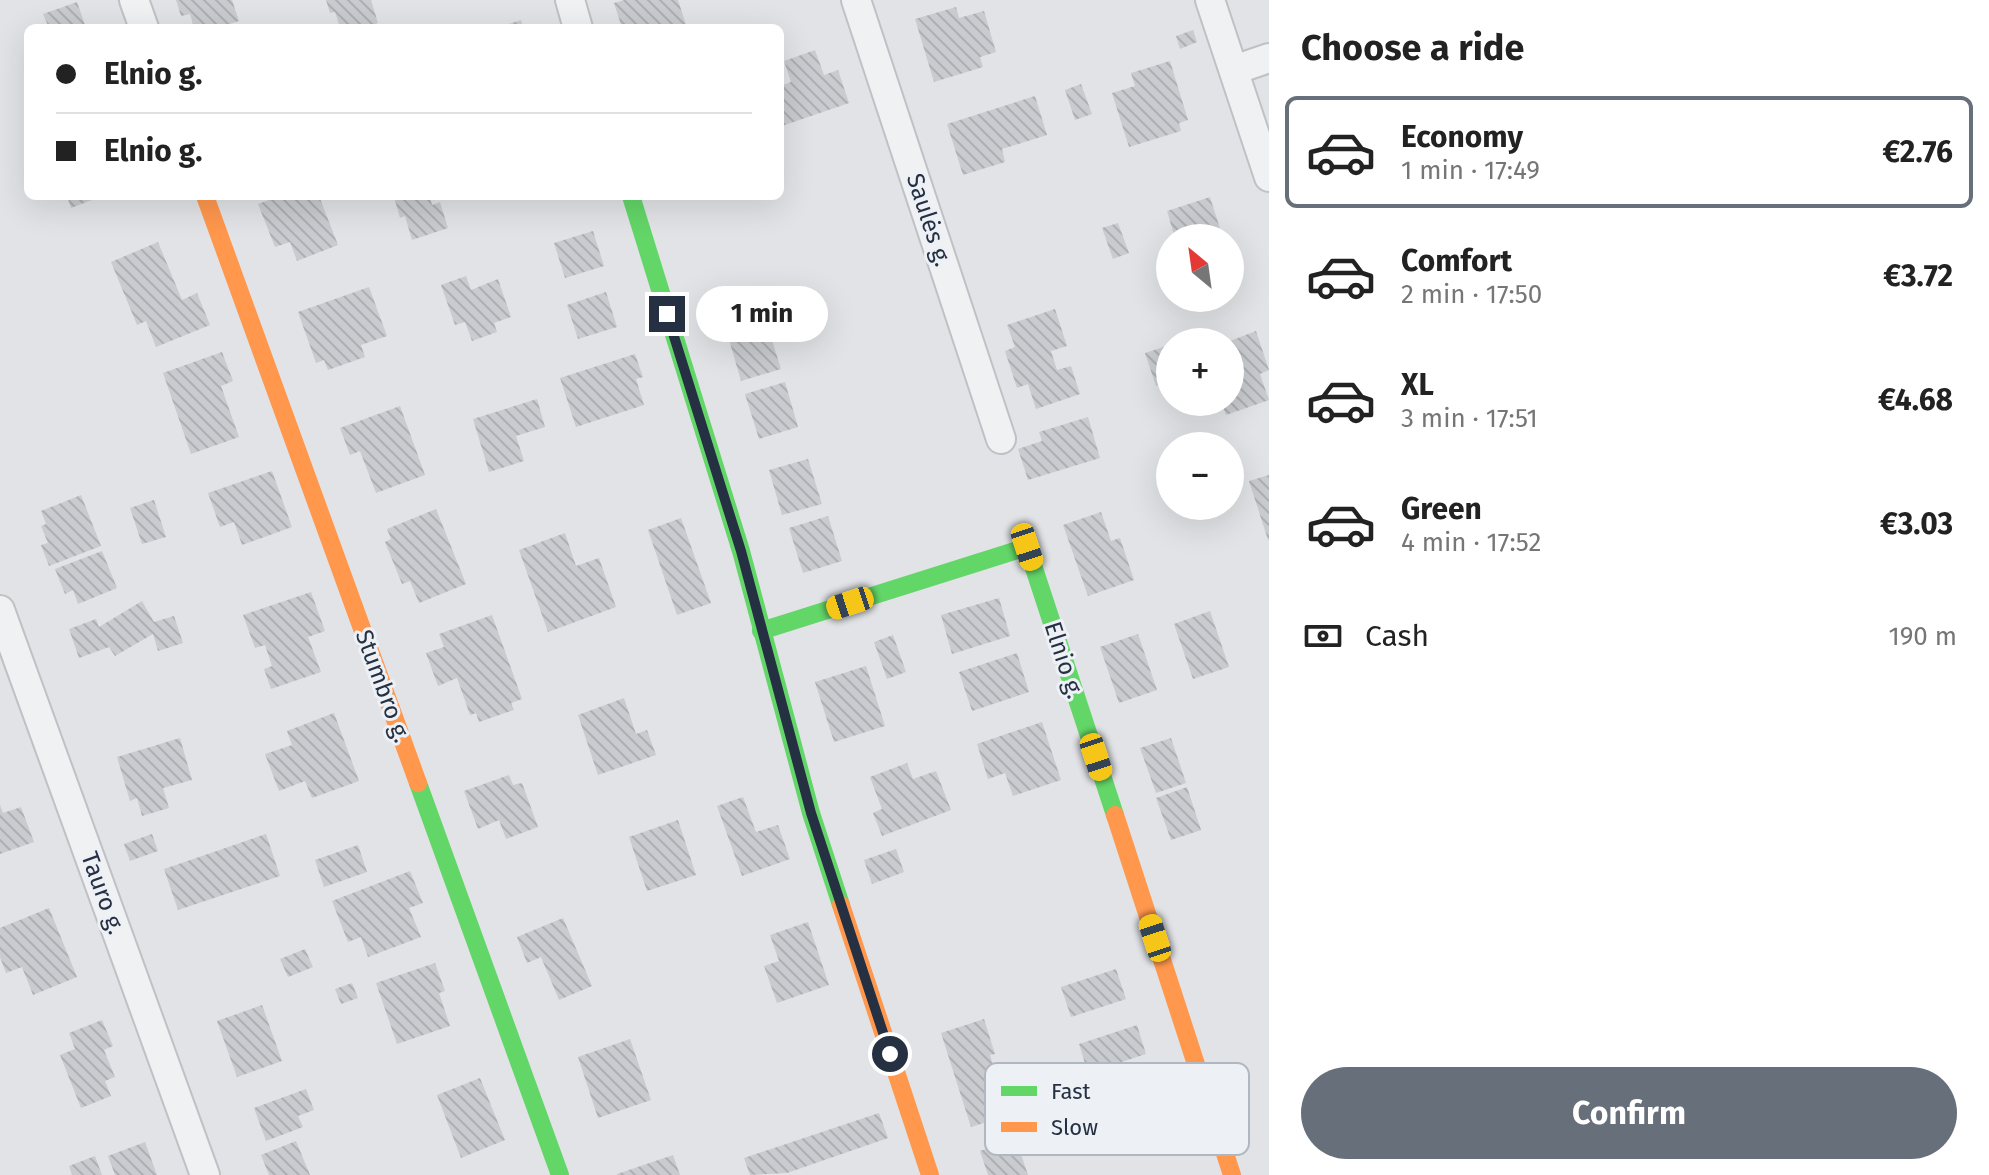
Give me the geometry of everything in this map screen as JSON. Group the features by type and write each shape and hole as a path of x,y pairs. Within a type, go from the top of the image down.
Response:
{"street":[{"path":"134,0 143,24"},
{"path":"570,0 577,24"},
{"name":"Saulės g.","path":"856,0 1001,439"},
{"path":"1210,0 1269,177"},
{"path":"1234,70 1269,58"},
{"name":"Stumbro g.","path":"206,200 560,1175"},
{"path":"632,200 741,551 811,813 930,1175"},
{"name":"Elnio g.","path":"761,631 1027,547 1195,1063"},
{"name":"Tauro g.","path":"0,610 205,1175"},
{"name":"Elnio g.","path":"1225,1155 1232,1175"}],"building":[{"path":"176,0 232,0 239,21 193,24 190,14 181,16"},
{"path":"326,0 371,0 378,23 339,24 335,12 330,13"},
{"path":"624,0 678,0 686,24 621,24 614,3"},
{"path":"77,2 85,24 47,24 43,14"},
{"path":"956,7 959,18 984,11 996,52 980,57 983,67 934,82 915,19"},
{"path":"1193,30 1197,42 1180,49 1176,36"},
{"path":"815,50 824,75 838,70 849,103 784,125 784,85 791,82 784,61"},
{"path":"1170,61 1188,120 1179,123 1181,131 1129,147 1112,93 1135,86 1131,73"},
{"path":"1081,84 1092,114 1075,120 1065,90"},
{"path":"1035,96 1047,135 1002,149 1005,162 963,175 947,124"},
{"path":"1210,197 1219,224 1171,224 1167,211"},
{"path":"68,200 92,200 71,208"},
{"path":"268,200 321,200 338,245 297,261 290,242 275,247 258,204"},
{"path":"395,200 431,200 432,205 440,202 448,228 412,240 405,216 400,218"},
{"path":"1118,223 1129,253 1113,259 1102,228"},
{"path":"593,231 604,266 565,278 554,243"},
{"path":"158,242 182,300 197,293 210,325 156,347 146,321 137,325 111,262"},
{"path":"466,276 471,290 498,279 511,317 494,323 497,332 472,341 465,322 455,325 441,285"},
{"path":"369,287 387,336 361,345 365,357 328,370 324,360 316,363 298,312"},
{"path":"606,292 617,327 578,339 567,305"},
{"path":"1055,309 1067,346 1051,351 1057,370 1071,366 1080,394 1036,409 1028,384 1017,388 1005,351 1015,347 1007,325"},
{"path":"767,324 781,369 741,381 728,336"},
{"path":"1256,331 1269,370 1260,374 1269,400 1244,409 1244,336"},
{"path":"1156,349 1156,386 1145,353"},
{"path":"222,352 233,381 221,386 239,437 191,454 163,373"},
{"path":"635,354 643,377 636,379 644,405 576,427 560,378"},
{"path":"785,382 798,427 759,439 745,394"},
{"path":"537,399 545,427 516,436 524,461 489,472 473,419"},
{"path":"400,406 425,475 376,493 360,451 350,455 340,428"},
{"path":"1088,417 1100,458 1028,480 1018,449 1042,441 1039,432"},
{"path":"808,459 822,504 782,515 769,470"},
{"path":"272,471 292,527 242,545 234,522 220,527 208,493"},
{"path":"1269,475 1269,540 1268,540 1249,481"},
{"path":"81,495 101,546 49,566 41,545 48,543 41,526 46,524 41,511"},
{"path":"154,500 166,537 142,544 130,508"},
{"path":"436,509 466,584 419,603 410,581 402,584 385,542 391,539 387,529"},
{"path":"1101,512 1111,541 1120,538 1134,580 1088,596 1063,525"},
{"path":"828,516 842,561 803,573 789,528"},
{"path":"681,518 711,603 677,615 648,530"},
{"path":"565,533 576,566 599,558 616,607 548,632 519,550"},
{"path":"102,551 117,588 78,604 73,590 65,594 55,569"},
{"path":"311,592 325,631 308,637 321,672 271,689 264,669 272,666 265,645 255,648 243,615"},
{"path":"999,598 1010,636 952,654 941,615"},
{"path":"142,601 154,622 174,616 183,643 158,651 153,634 115,656 109,647 79,658 69,629 96,619 99,627"},
{"path":"1210,611 1229,667 1193,679 1174,624"},
{"path":"492,615 522,699 511,703 514,710 479,722 476,713 470,715 457,678 438,686 426,653 444,647 439,634"},
{"path":"1138,634 1157,690 1119,703 1100,647"},
{"path":"893,635 906,672 887,679 874,642"},
{"path":"1017,653 1029,692 972,711 959,672"},
{"path":"866,666 885,726 834,742 815,682"},
{"path":"624,698 636,734 647,730 656,755 598,775 578,715"},
{"path":"334,713 359,781 312,798 305,781 279,791 265,754 292,745 287,731"},
{"path":"1042,722 1061,780 1013,796 1005,773 988,779 977,744"},
{"path":"180,738 192,780 163,788 169,808 142,816 137,798 130,801 117,757"},
{"path":"1171,738 1186,783 1156,793 1140,748"},
{"path":"907,763 913,779 936,771 951,810 882,836 873,813 882,809 870,777"},
{"path":"509,775 513,785 522,783 538,827 506,839 499,820 478,829 464,791"},
{"path":"1187,787 1201,830 1171,840 1156,798"},
{"path":"743,797 756,832 778,825 790,859 742,876 717,806"},
{"path":"0,805 3,813 21,807 34,842 0,854"},
{"path":"678,820 696,875 647,891 629,837"},
{"path":"152,834 158,851 130,861 124,844"},
{"path":"266,834 280,876 178,910 164,869"},
{"path":"358,845 367,872 324,887 315,860"},
{"path":"896,849 904,872 872,884 864,860"},
{"path":"410,871 423,903 409,908 421,937 368,957 361,937 348,942 332,901"},
{"path":"49,908 77,977 33,995 22,967 6,973 0,957 0,928"},
{"path":"563,918 592,986 559,1000 541,957 527,963 517,937"},
{"path":"808,922 829,985 777,1003 764,966 779,961 770,935"},
{"path":"305,949 313,967 288,977 280,959"},
{"path":"435,963 445,991 439,993 450,1026 397,1044 376,983"},
{"path":"1116,969 1126,999 1071,1017 1061,987"},
{"path":"352,983 358,998 341,1004 335,989"},
{"path":"262,1005 282,1061 237,1077 217,1021"},
{"path":"984,1019 995,1054 990,1055 992,1063 985,1063 985,1123 971,1127 941,1033"},
{"path":"102,1020 113,1046 104,1050 115,1077 105,1081 111,1096 81,1108 60,1055 75,1049 69,1033"},
{"path":"1137,1025 1146,1054 1119,1063 1085,1063 1079,1044"},
{"path":"630,1039 651,1100 598,1118 578,1057"},
{"path":"480,1078 505,1140 461,1158 437,1095"},
{"path":"306,1089 314,1110 298,1116 303,1127 266,1141 254,1108"},
{"path":"879,1113 888,1138 787,1173 750,1175 744,1158"},
{"path":"296,1141 310,1175 269,1175 261,1155"},
{"path":"145,1142 157,1175 115,1175 108,1156"},
{"path":"985,1149 985,1155 1021,1155 1028,1175 988,1175 980,1151"},
{"path":"673,1155 680,1175 617,1175 617,1174"},
{"path":"95,1156 102,1175 72,1175 69,1166"}],"traffic: fast":[{"path":"632,200 741,551 811,813 841,905"},
{"path":"761,631 1027,547 1115,815"},
{"path":"418,783 560,1175"}],"traffic: slow":[{"path":"206,200 418,783"},
{"path":"1115,815 1196,1063"},
{"path":"841,905 930,1175"},
{"path":"1226,1155 1232,1175"}],"route":[{"path":"667,314 741,551 811,813 890,1054"}]}
